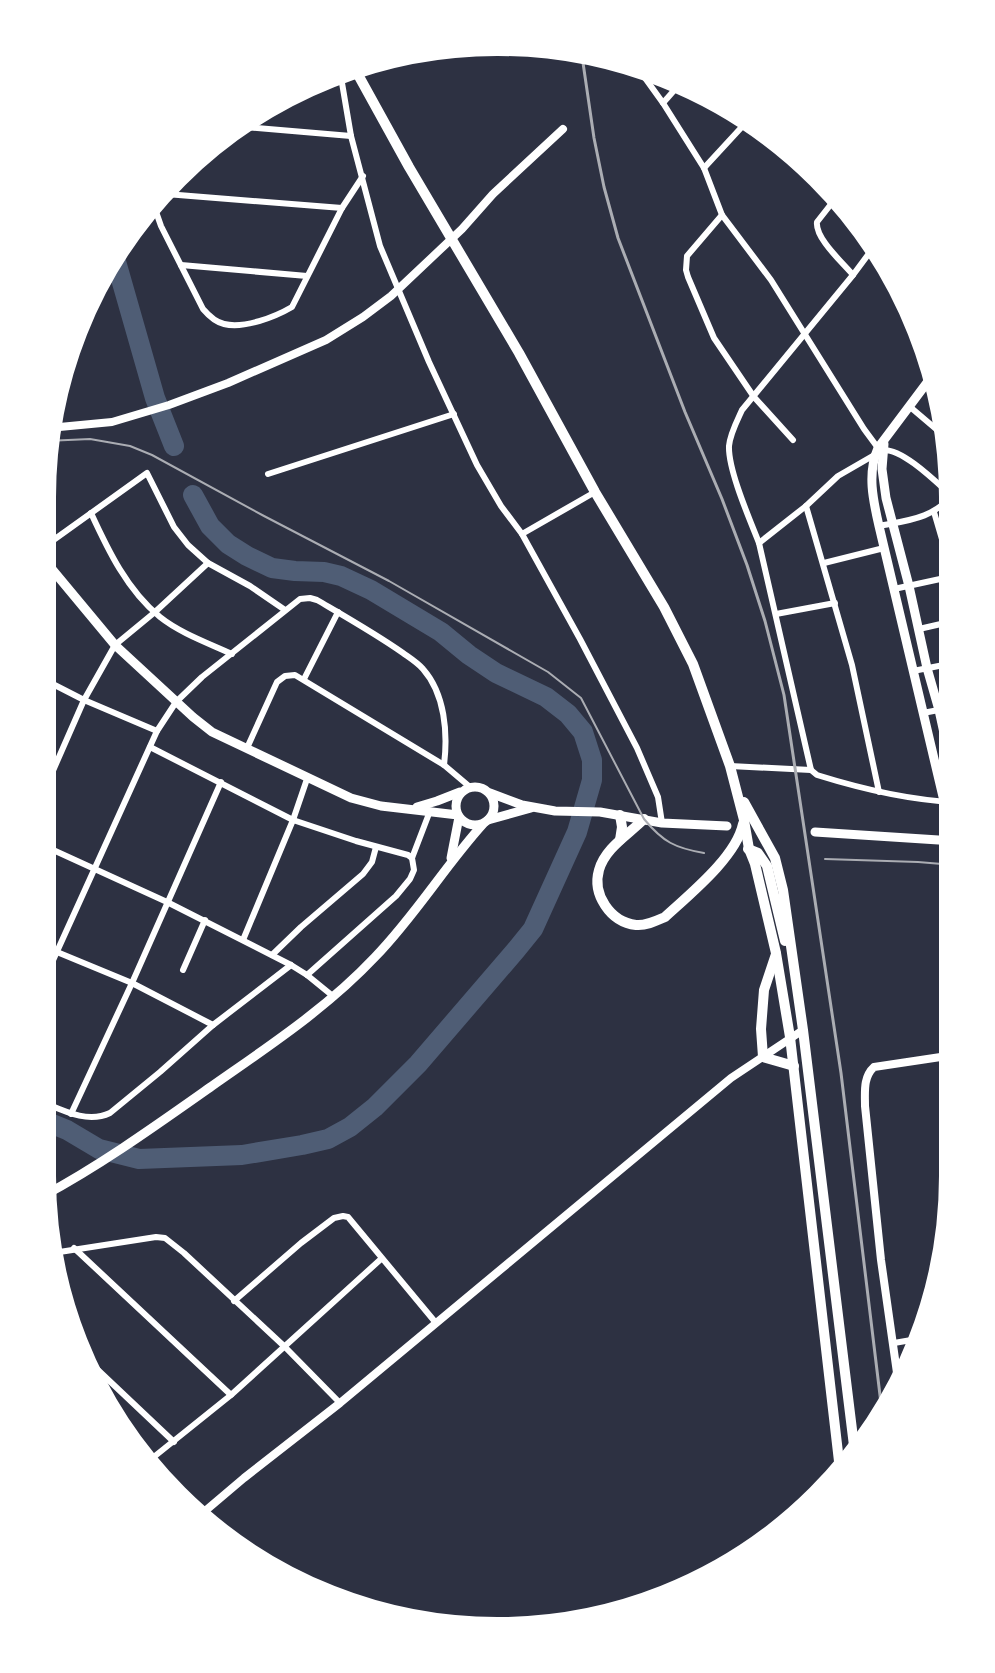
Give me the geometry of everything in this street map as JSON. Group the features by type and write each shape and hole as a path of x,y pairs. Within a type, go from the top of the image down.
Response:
{"main road":[{"path":"359,77 519,353 595,492 664,607 693,664 730,766 776,953 790,1037 839,1458"},
{"path":"926,385 880,448 872,483 884,548 941,778"},
{"path":"880,448 883,482 941,717"},
{"path":"54,572 115,645 212,732 307,779 370,804 458,816 470,825 533,807"},
{"path":"735,786 778,867 787,913 853,1439"},
{"path":"410,808 481,787 533,807 555,811 600,812 662,823 727,826"},
{"path":"451,861 458,816 456,801 467,789"},
{"path":"54,1190 281,1038 334,997 403,926 451,861 492,815 495,804 490,793"},
{"path":"620,815 620,840"},
{"path":"644,819 611,849 599,867 597,890 601,902 631,925 645,925 665,917 728,856 737,842 744,820"},
{"path":"815,832 941,840"},
{"path":"728,856 749,849 758,853 767,866 787,950 793,961"},
{"path":"776,953 764,990 761,1029 763,1057 794,1066"}],"street":[{"path":"647,81 704,168 722,215 771,280 864,429 880,448 898,454 941,486"},
{"path":"341,83 351,136 386,262 477,465 522,534 648,771 658,797 662,823"},
{"path":"663,103 674,91"},
{"path":"704,168 741,127"},
{"path":"253,128 351,136"},
{"path":"60,427 102,424 169,405 326,340 391,296 563,129"},
{"path":"157,214 203,309 223,324 238,325 281,314 292,307 342,208 363,176"},
{"path":"174,195 342,208"},
{"path":"831,205 816,226 820,237 853,275"},
{"path":"722,215 687,256 686,270 714,338 754,397 793,440"},
{"path":"811,770 759,543 730,458 729,443 742,410 868,254"},
{"path":"181,265 307,276"},
{"path":"909,406 935,428"},
{"path":"268,474 454,414"},
{"path":"759,543 838,476 880,448"},
{"path":"54,540 147,473 174,527 188,545 208,563 285,610"},
{"path":"522,534 595,492"},
{"path":"806,506 852,665 879,792"},
{"path":"879,526 934,512 941,506"},
{"path":"934,512 941,536"},
{"path":"91,513 112,559 155,612 162,619 232,654"},
{"path":"824,563 884,548"},
{"path":"54,768 84,700 115,645 208,563"},
{"path":"894,589 941,579"},
{"path":"54,957 157,731 176,702 202,677 300,599 317,600 422,667 432,683 442,712 446,731 444,765"},
{"path":"776,614 835,603"},
{"path":"304,679 338,612"},
{"path":"919,629 941,624"},
{"path":"913,671 941,665"},
{"path":"247,748 277,682 291,675 304,679 444,765 467,789"},
{"path":"54,685 157,731"},
{"path":"923,713 939,710"},
{"path":"150,747 293,820 412,858"},
{"path":"933,755 941,753"},
{"path":"730,766 811,770 832,780 879,792 941,800"},
{"path":"243,940 307,779"},
{"path":"71,1114 221,782"},
{"path":"307,975 396,896 410,879 414,870 412,858 430,811"},
{"path":"272,955 363,874 372,862 376,847"},
{"path":"54,851 205,920 272,955 307,975 334,997"},
{"path":"183,970 205,920"},
{"path":"56,952 132,983 213,1025"},
{"path":"54,1107 89,1117 110,1113 213,1025 291,965"},
{"path":"206,1510 731,1078 803,1030"},
{"path":"897,1368 881,1260 865,1082 874,1067 941,1057"},
{"path":"234,1301 301,1243 334,1218 343,1216 348,1217 436,1323"},
{"path":"61,1251 165,1238 285,1347 340,1403"},
{"path":"74,1248 231,1395"},
{"path":"155,1456 231,1395 381,1259"},
{"path":"894,1343 909,1340"},
{"path":"100,1372 174,1442"}],"waterway":[{"path":"118,268 155,398 174,446"},
{"path":"54,1125 99,1149 139,1159 242,1155 328,1139 350,1127 418,1064 533,929 577,832 592,780 592,760 583,732 568,714 546,697 496,673 441,632 371,590 341,576 272,568 247,556 228,544 210,526 193,495"}],"tram line":[{"path":"58,440 90,439 130,446 152,455 389,581 548,672 581,698 644,819 670,843 704,853"},
{"path":"825,859 941,864"}],"railway":[{"path":"583,63 594,138 618,238 747,565 784,695 841,1073 880,1399"}]}
